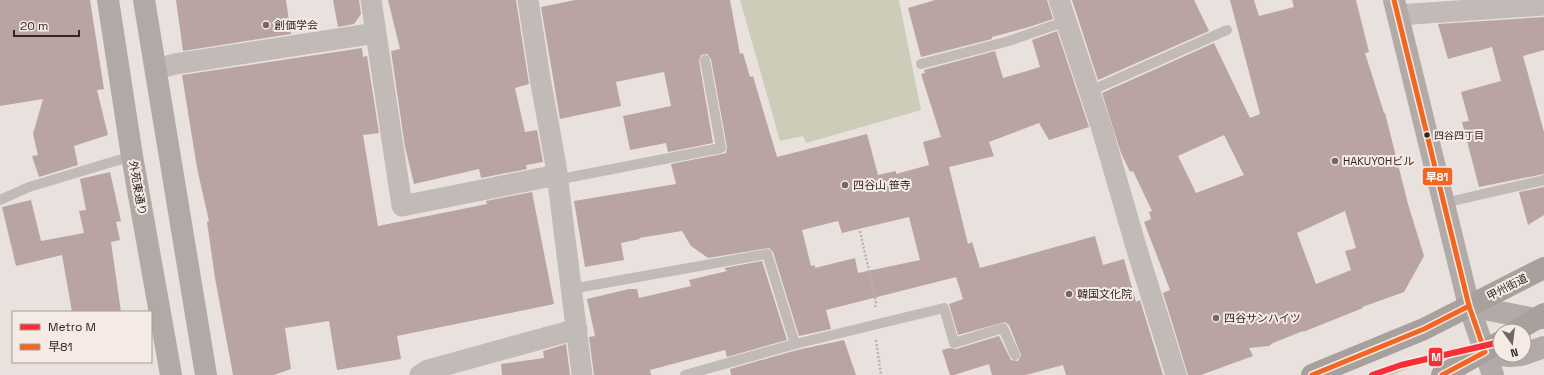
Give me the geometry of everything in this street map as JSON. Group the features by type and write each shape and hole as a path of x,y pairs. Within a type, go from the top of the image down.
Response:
{"highway":[{"name":"甲州街道","path":"1312,375 1424,329 1544,268"},
{"path":"1530,323 1541,317"},
{"path":"1442,375 1492,353"}],"main road":[{"name":"外苑東通り","path":"108,0 132,156 171,375"},
{"path":"144,0 206,375"},
{"path":"1396,7 1469,306 1492,344"},
{"path":"1469,306 1541,317"},
{"path":"1532,351 1544,347"},
{"path":"1493,375 1494,363"},
{"path":"1502,363 1508,375"}],"street":[{"path":"371,0 402,206 557,175"},
{"path":"528,0 556,166 582,375"},
{"path":"1059,0 1090,91 1176,375"},
{"path":"1396,7 1544,5"},
{"path":"156,69 175,64 376,33"},
{"path":"420,375 428,370 576,329"}],"lane":[{"path":"921,64 1009,41 1066,21"},
{"path":"1090,91 1227,30"},
{"path":"557,175 566,178 721,148 705,60"},
{"path":"0,200 29,187 132,156"},
{"path":"1444,203 1544,180"},
{"path":"571,289 767,254 795,344"},
{"path":"685,375 795,344 944,308 954,343 1003,328 1015,355"}],"path":[{"path":"860,231 876,302 874,326 881,375"}],"green space":[{"path":"740,0 899,0 921,110 806,143 803,136 780,141"},
{"path":"1425,358 1426,361 1393,375 1385,375"}],"building":[{"path":"0,0 90,0 104,89 97,90 108,135 74,146 78,165 39,177 32,156 38,155 33,134 43,99 0,106"},
{"name":"創価学会","path":"176,0 286,0 291,34 183,51"},
{"path":"333,0 359,0 361,14 354,24 338,27"},
{"path":"388,0 516,0 529,84 515,88 525,132 537,130 543,162 526,165 527,169 481,178 479,169 414,184 405,147 391,51 400,49"},
{"path":"575,0 730,0 740,54 743,53 750,77 753,76 777,157 867,134 878,175 896,171 896,174 929,165 923,142 941,137 921,74 925,73 924,70 995,51 1003,78 1040,67 1032,40 1057,31 1089,127 1049,140 1039,123 989,142 994,156 949,167 968,244 972,242 980,268 1095,236 1103,265 1124,259 1136,302 1140,300 1163,375 1066,375 1063,365 1026,375 992,375 989,364 950,375 942,350 950,348 956,349 999,336 1011,360 1018,361 1021,355 1009,325 1005,322 958,335 949,304 963,299 956,277 826,310 831,329 799,336 773,252 769,248 708,258 691,246 682,231 639,238 640,239 621,243 624,260 585,267 574,201 676,184 671,164 726,153 727,147 711,59 707,54 701,55 699,61 713,143 668,152 666,143 630,150 623,116 671,106 664,72 616,82 621,106 560,119 541,7","holes":["909,217 920,260 858,273 855,258 815,268 815,265 811,266 802,230 838,221 842,233"]},
{"path":"935,0 1047,0 1053,19 992,37 992,39 921,57 908,8"},
{"path":"1072,0 1194,0 1209,31 1098,80"},
{"path":"1230,0 1254,0 1259,16 1294,7 1292,0 1356,0 1369,52 1365,53 1385,113 1408,204 1424,256 1404,292 1362,307 1363,308 1273,343 1269,346 1249,348 1253,356 1201,375 1188,375 1163,293 1170,290 1144,222 1151,219 1149,212 1152,211 1133,171 1130,172 1121,153 1102,93 1214,43 1250,118 1260,114","holes":["1224,135 1244,175 1196,193 1178,156","1345,211 1356,248 1345,251 1351,270 1316,284 1297,233"]},
{"path":"1544,17 1544,50 1523,56 1544,132 1544,174 1479,187 1462,122 1469,121 1461,92 1501,81 1492,47 1448,59 1438,24"},
{"path":"362,48 363,57 367,56 379,133 363,135 378,226 487,204 486,201 532,192 554,304 397,336 401,359 337,370 329,321 285,328 291,369 274,375 233,375 215,278 207,222 209,221 197,168 182,75"},
{"path":"110,172 121,221 116,222 120,240 111,242 121,311 72,311 62,255 16,266 2,207 31,200 41,241 84,233 79,211 86,210 80,179"},
{"path":"1544,187 1544,215 1528,225 1519,192"},
{"path":"762,261 787,340 727,357 725,350 650,370 651,375 594,375 589,337 595,336 587,299 629,289 637,289 639,298 691,286 689,280 727,271 724,268"},
{"path":"844,340 856,375 731,375 730,369 797,350"},
{"path":"566,344 570,375 502,375 501,364 544,358 543,351"}],"metro line":[{"name":"M","path":"1372,375 1401,365 1492,344"}],"transit line":[{"name":"早81","path":"1394,0 1469,306 1485,352"},
{"name":"早81","path":"1312,375 1424,329 1469,306"},
{"name":"早81","path":"1442,375 1485,352"}],"place":[{"name":"創価学会","path":"266,25"},
{"name":"四谷四丁目","path":"1427,135"},
{"name":"HAKUYOHビル","path":"1335,161"},
{"name":"四谷山 笹寺","path":"845,185"},
{"name":"韓国文化院","path":"1069,294"},
{"name":"四谷サンハイツ","path":"1216,318"}]}
